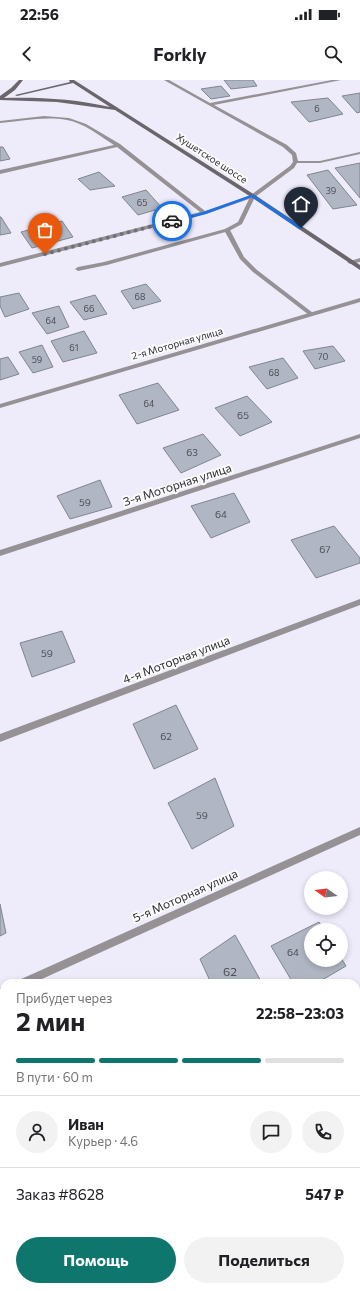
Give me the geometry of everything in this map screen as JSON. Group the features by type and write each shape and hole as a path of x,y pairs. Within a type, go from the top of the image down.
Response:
{"main road":[{"path":"0,99 13,89 21,80"},
{"path":"0,99 73,81"},
{"name":"Хушетское шоссе","path":"73,81 253,196 360,268"},
{"path":"0,99 25,98 60,101 95,105 120,111"}],"street":[{"path":"166,80 286,146 294,154 296,162"},
{"path":"211,104 339,80"},
{"path":"0,122 44,117 69,118 118,145 204,213"},
{"path":"0,172 118,145"},
{"path":"296,162 320,162 360,154"},
{"path":"0,265 204,213 253,196 283,175 296,162"},
{"path":"78,269 105,264 228,230 240,223 253,196"},
{"path":"228,230 242,258 255,271 311,314"},
{"path":"350,262 360,260"},
{"name":"2-я Моторная улица","path":"0,406 360,300"},
{"name":"3-я Моторная улица","path":"0,553 360,436"},
{"name":"4-я Моторная улица","path":"0,738 360,602"},
{"name":"5-я Моторная улица","path":"31,979 360,831"}],"building":[{"path":"224,80 253,80 257,86 231,89"},
{"path":"221,86 230,96 211,99 201,89"},
{"path":"360,93 360,112 357,113 342,96"},
{"path":"328,98 343,114 309,122 291,102"},
{"path":"0,147 3,147 10,159 0,161"},
{"path":"360,163 360,198 335,168"},
{"path":"328,170 357,205 333,209 307,175"},
{"path":"99,172 115,186 90,190 78,179"},
{"path":"146,190 162,208 138,215 122,197"},
{"path":"1,217 11,233 0,235"},
{"path":"62,221 73,237 32,248 21,232"},
{"path":"146,284 161,301 133,309 121,291"},
{"path":"19,293 29,309 5,317 0,306 0,297"},
{"path":"95,295 107,314 84,320 70,302"},
{"path":"59,306 69,327 47,334 32,313"},
{"path":"84,331 97,353 63,362 51,341"},
{"path":"42,345 53,367 33,373 19,352"},
{"path":"333,346 345,361 315,369 303,351"},
{"path":"8,357 19,374 0,380 0,359"},
{"path":"283,358 298,378 267,389 249,367"},
{"path":"158,383 179,410 137,424 119,395"},
{"path":"247,396 272,422 240,436 215,408"},
{"path":"203,434 221,455 181,473 163,448"},
{"path":"100,480 112,507 70,519 57,496"},
{"path":"234,493 250,522 211,538 191,506"},
{"path":"334,526 360,558 360,563 316,578 291,540"},
{"path":"62,631 75,662 32,677 20,643"},
{"path":"176,705 198,749 154,769 133,724"},
{"path":"215,778 234,826 192,849 168,803"},
{"path":"0,904 6,933 0,936"},
{"path":"304,930 304,967 344,967 324,979 291,979 271,946"},
{"path":"235,935 260,979 209,979 200,959"}],"way so far":[{"path":"45,254 172,221"}],"route":[{"path":"172,221 204,213 253,196 301,228"}]}
